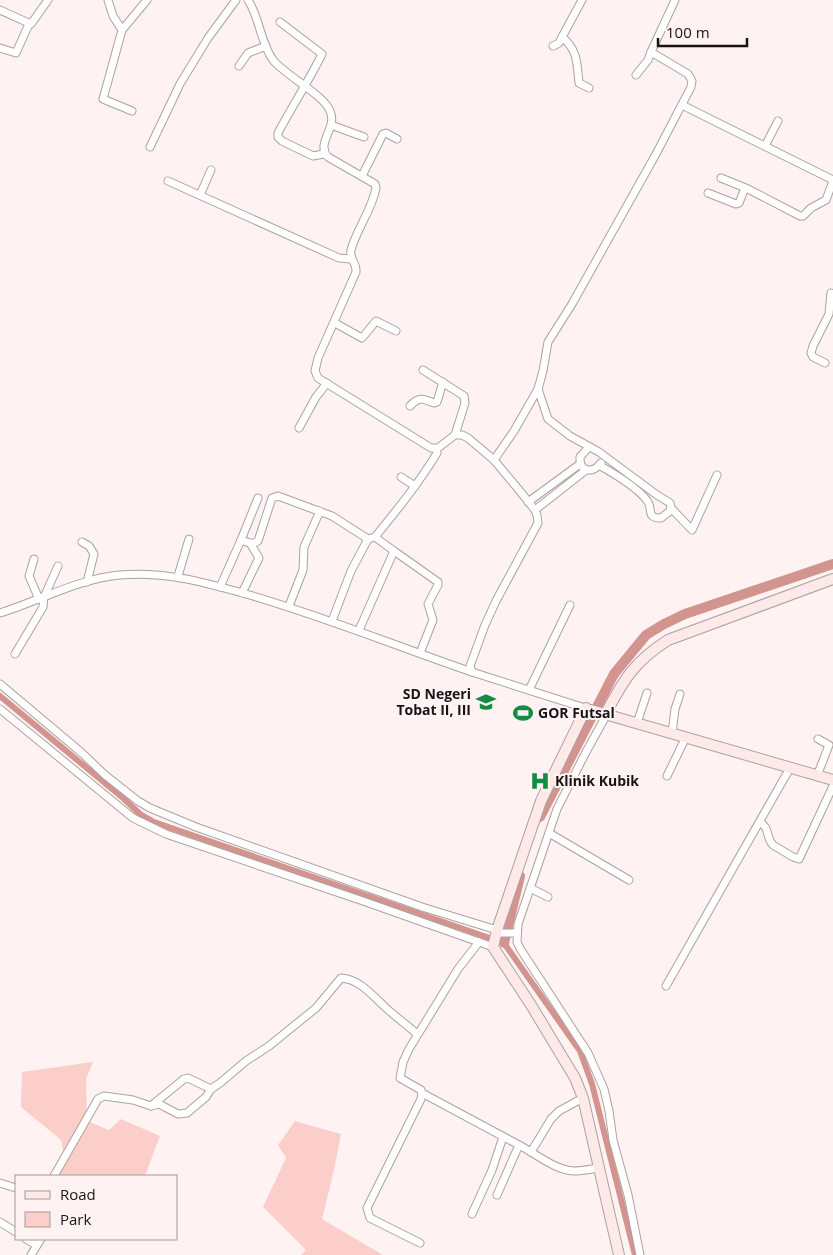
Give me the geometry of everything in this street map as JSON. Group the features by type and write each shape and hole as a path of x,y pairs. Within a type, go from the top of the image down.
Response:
{"street":[{"path":"0,48 16,53 29,24 31,24 48,0"},
{"path":"103,0 109,2 113,16 122,30"},
{"path":"132,111 103,99 122,30 147,0"},
{"path":"150,147 180,84 208,38 236,0"},
{"path":"248,0 255,11 266,46 273,60 324,102 330,110 331,125 323,145 324,154"},
{"path":"553,46 559,43 582,0"},
{"path":"636,75 648,60 675,0"},
{"path":"0,10 29,24"},
{"path":"280,22 322,53 305,87 292,105 278,133 278,137 282,141 314,156 324,154 375,184 376,188 369,211 351,250 351,259 356,267 356,272 318,358 315,371 318,378 427,446 436,448 455,435 462,434 494,460 535,510 537,515 538,523 536,529 511,572 485,625 471,660 472,672"},
{"path":"562,37 575,52 579,83 589,88"},
{"path":"239,66 248,53 266,46"},
{"path":"494,460 514,431 538,389 544,371 548,342 572,304 691,87 691,77 688,74 652,52"},
{"path":"682,105 832,178 826,200 811,208 803,216 797,215 745,188 721,178"},
{"path":"765,146 778,121"},
{"path":"331,125 364,136"},
{"path":"362,176 383,134 386,133 397,139"},
{"path":"200,195 210,170"},
{"path":"168,181 339,258 351,259"},
{"path":"708,193 736,204 739,203 745,188"},
{"path":"825,363 813,357 812,353 813,346 831,315 831,293"},
{"path":"335,323 362,338 376,321 396,331"},
{"path":"423,370 464,396 465,399 455,435"},
{"path":"410,406 416,399 421,398 434,403 437,402 443,382"},
{"path":"299,428 326,383"},
{"path":"538,389 548,419 570,436 621,466 670,503 671,508 692,530 717,474"},
{"path":"589,447 580,457 580,464 586,470 592,471 600,465 602,456"},
{"path":"332,621 351,571 371,538 415,486 437,452 436,448"},
{"path":"528,502 580,464"},
{"path":"600,465 635,489 649,504 650,513 656,518 666,516 671,508"},
{"path":"535,510 586,470"},
{"path":"401,477 415,486"},
{"path":"649,504 657,495"},
{"path":"241,540 250,543 258,541 272,498 275,496 332,516 394,552 438,582 428,604 433,620 420,653"},
{"path":"220,587 258,498"},
{"path":"289,606 303,570 304,547 320,511"},
{"path":"178,576 190,539"},
{"path":"82,542 89,546 94,554 87,582"},
{"path":"242,593 259,558 250,543"},
{"path":"359,630 394,552"},
{"path":"15,654 43,607 41,598 29,576 34,559"},
{"path":"41,598 58,566"},
{"path":"0,613 98,578 120,575 162,574 178,576 289,606 472,672 588,709 833,780"},
{"path":"640,1255 628,1195 613,1140 604,1089 588,1053 521,950 515,933 557,809 617,691 630,672 650,651 668,640 833,579"},
{"path":"529,690 570,605"},
{"path":"0,684 110,779 150,808 196,827 422,907 495,937 545,1029 575,1078 583,1098 619,1255"},
{"path":"637,722 647,693"},
{"path":"672,733 675,710 680,694"},
{"path":"495,937 541,801 588,709"},
{"path":"0,710 133,818 166,834 479,942"},
{"path":"668,776 686,737"},
{"path":"817,776 829,745 818,739"},
{"path":"666,986 790,768"},
{"path":"760,822 766,826 770,842 773,845 799,859 833,786"},
{"path":"549,833 629,880"},
{"path":"530,888 548,897"},
{"path":"515,933 479,942 458,969 436,1007 417,1034 406,1056 400,1078 416,1086 422,1093 555,1166 574,1171 598,1168"},
{"path":"55,1175 98,1099 104,1096 133,1100 147,1106 159,1104 174,1113 184,1114 206,1097 211,1089 316,1008 341,978 350,979 372,993 385,1007 417,1034"},
{"path":"151,1106 184,1079 188,1078 211,1089"},
{"path":"420,1243 370,1218 367,1208 415,1115 422,1093"},
{"path":"531,1152 551,1119 559,1111 583,1098"},
{"path":"472,1214 492,1170 503,1137"},
{"path":"497,1195 519,1145"},
{"path":"0,1183 15,1188"},
{"path":"0,1222 15,1231"},
{"path":"31,1255 39,1242"}],"green space":[{"path":"93,1062 86,1079 87,1121 109,1130 121,1119 160,1136 145,1175 52,1175 64,1155 61,1140 21,1107 22,1072"},
{"path":"295,1121 341,1134 322,1219 383,1255 301,1255 306,1250 263,1207 286,1158 278,1145"}],"waterway":[{"path":"540,817 614,674 646,635 685,614 833,564"},
{"path":"0,696 140,814 154,822 504,943 580,1051 592,1084 635,1255"},
{"path":"504,943 520,876"}],"place":[{"name":"SD Negeri Tobat II, III","path":"486,702"},
{"name":"GOR Futsal","path":"523,713"},
{"name":"Klinik Kubik","path":"540,781"}]}
